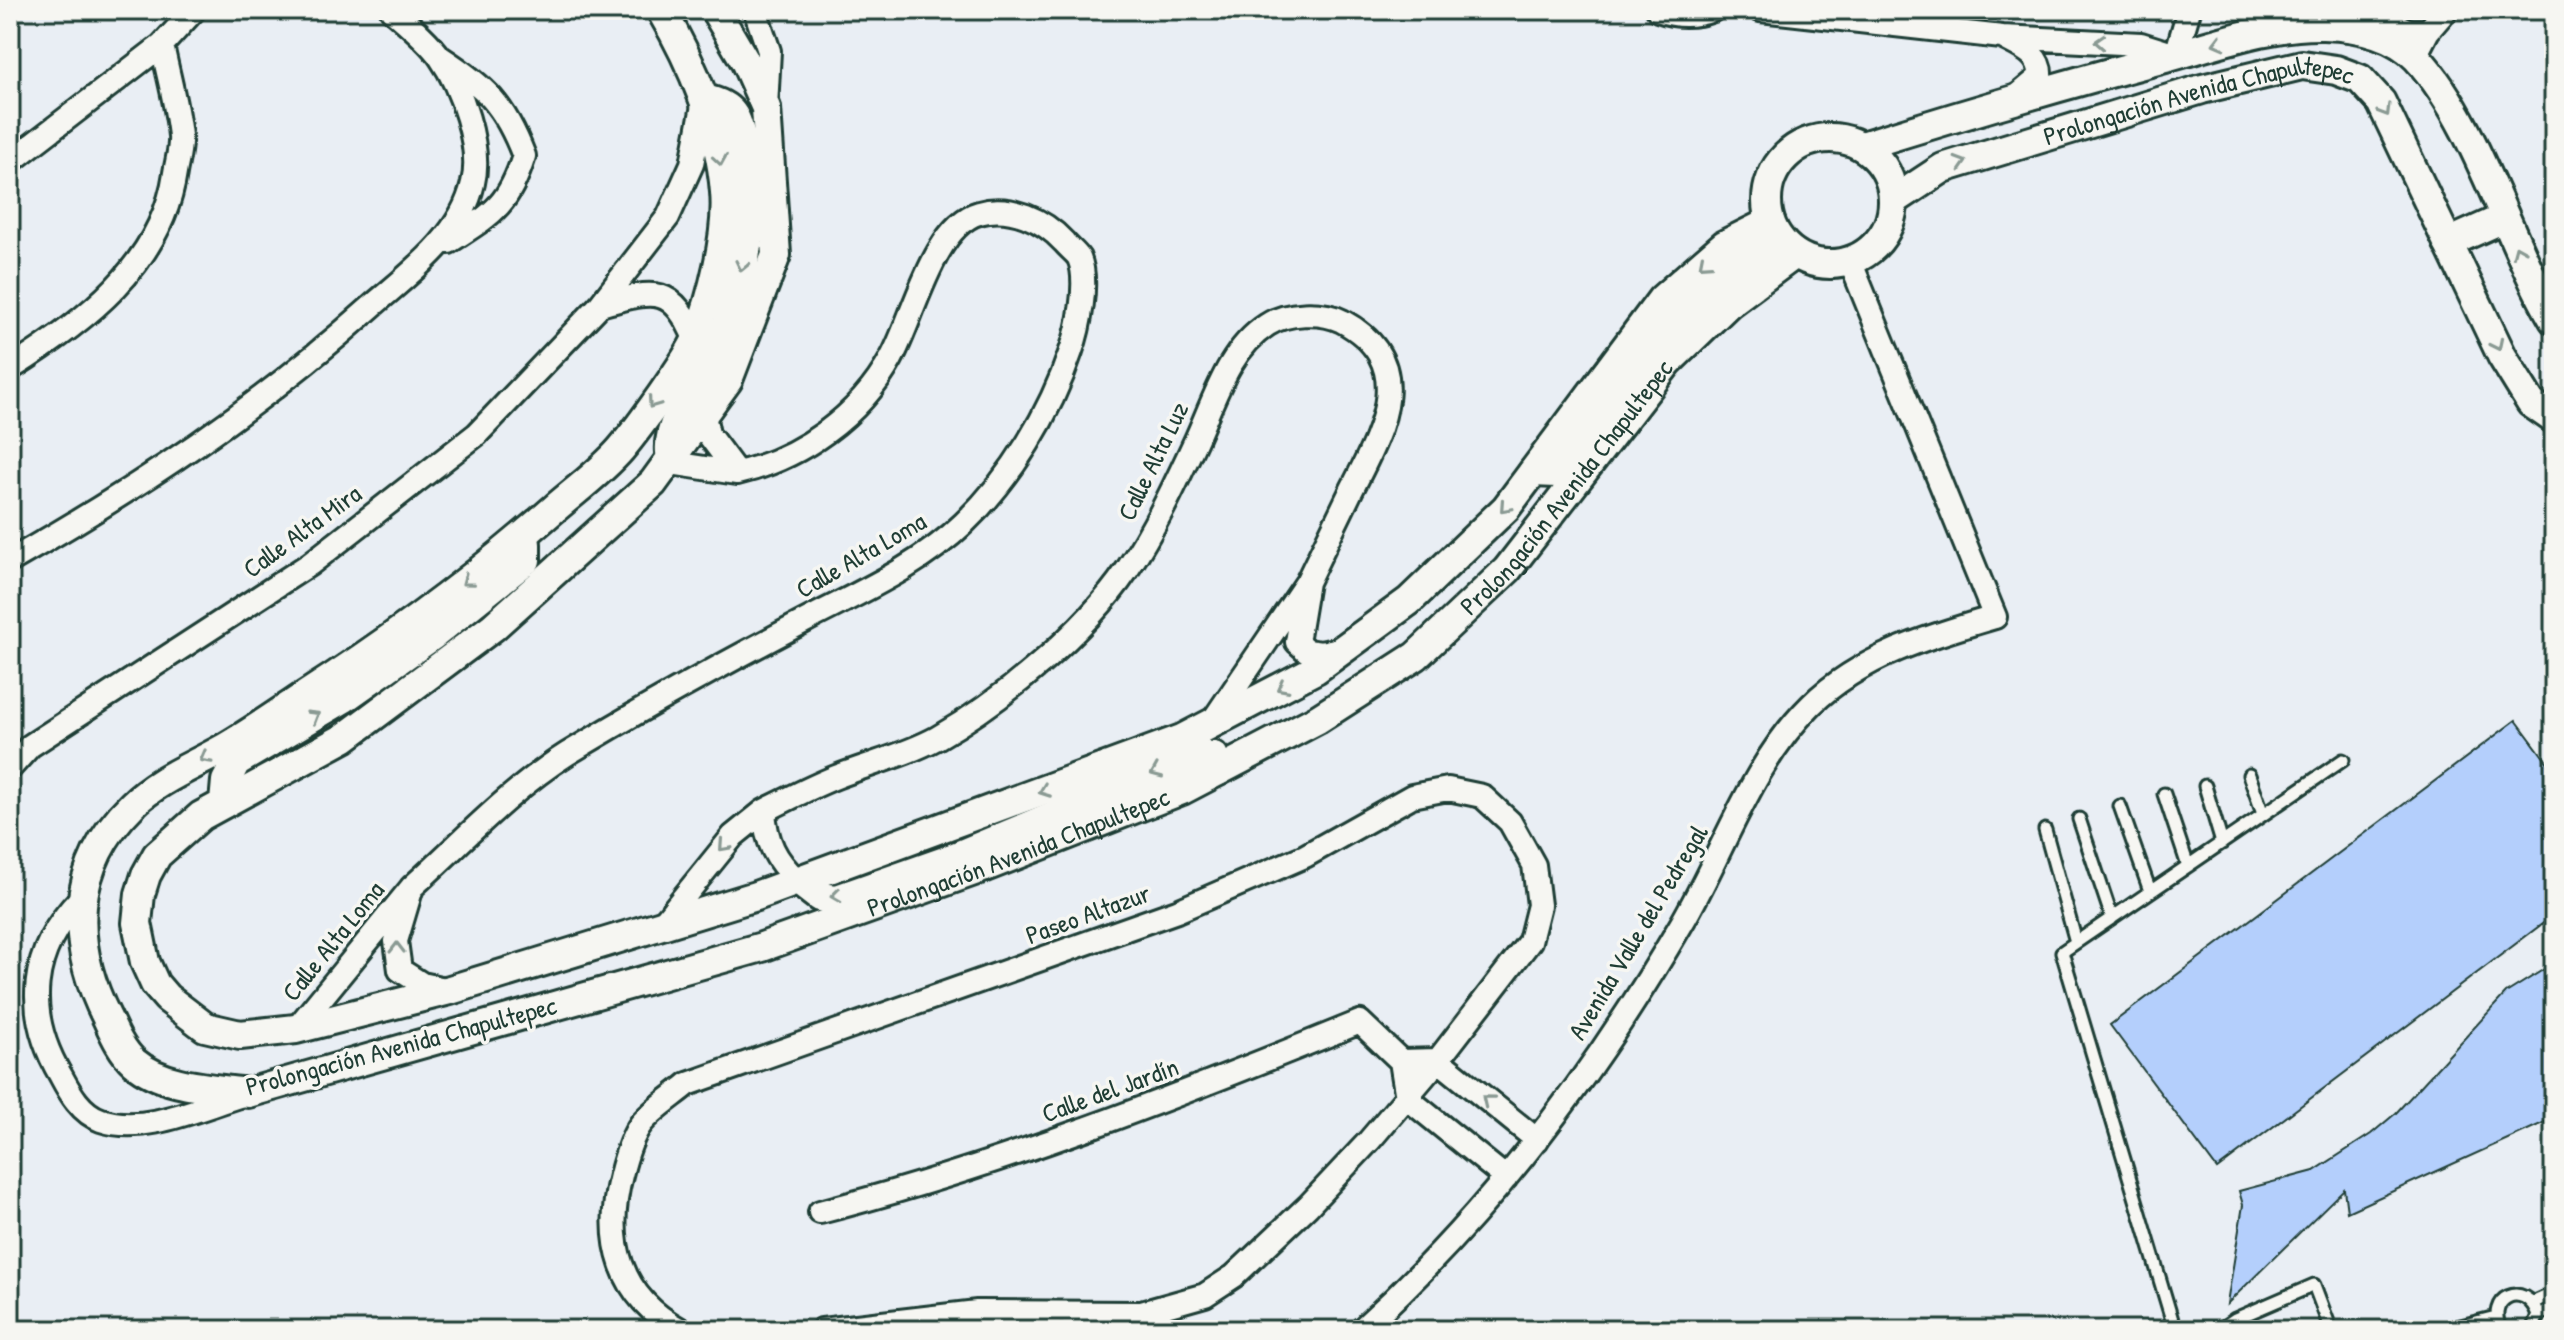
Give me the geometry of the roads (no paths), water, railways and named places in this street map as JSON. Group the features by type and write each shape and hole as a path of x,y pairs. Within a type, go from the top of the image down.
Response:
{"street":[{"path":"10,162 162,45 194,10"},
{"path":"10,561 119,499 221,431 316,356 431,254 492,214 513,190 524,156 497,101 480,83 440,57 392,10"},
{"name":"Prolongación Avenida Chapultepec","path":"661,10 704,99 718,146 726,195 721,250 696,341 620,451 514,544 365,657 225,748 156,786 134,803 104,842 81,898 81,934 99,1003 133,1061 149,1072 183,1083 248,1093 762,947 999,862 1182,790 1318,719 1416,656 1507,570 1668,362 1728,304 1781,239"},
{"name":"Prolongación Avenida Chapultepec","path":"715,10 745,61 766,108 776,255 728,380 671,463 493,627 344,738 224,803 174,837 146,875 137,923 145,962 155,984 167,998 205,1027 240,1035 296,1029 450,990 797,880 1182,739 1316,669 1409,601 1506,508 1662,299 1724,245 1781,239"},
{"path":"755,10 769,51 766,108"},
{"path":"1658,10 1673,15 1699,16 1713,10"},
{"path":"1760,10 2002,37 2141,44 2176,55 2189,10"},
{"path":"2387,10 2394,24 2409,31 2422,44 2446,10"},
{"name":"Prolongación Avenida Chapultepec","path":"1781,239 1766,200 1771,179 1782,160 1799,146 1819,139 1841,138 1862,146 2014,98 2262,31 2362,19 2391,37 2422,44 2529,277 2554,320"},
{"path":"2002,37 2036,58 2041,69 2040,77 2014,98"},
{"path":"10,369 82,321 122,281 157,233 173,188 180,138 162,45"},
{"path":"431,254 459,220 474,183 475,145 464,108 440,57"},
{"name":"Prolongación Avenida Chapultepec","path":"1893,201 1943,168 2202,89 2302,65 2336,70 2360,79 2381,102 2502,356 2531,403 2554,419"},
{"path":"671,463 669,442 676,423 713,358 735,296 752,216 747,164 736,115 721,103 704,99"},
{"name":"Calle Alta Mira","path":"10,768 30,746 129,685 310,564 477,434 600,305 668,217 682,192 692,164 704,99"},
{"path":"1781,239 1812,262 1831,264 1850,261 1867,252 1881,239 1890,222 1893,201 1889,179 1879,160 1862,146"},
{"name":"Calle Alta Loma","path":"296,1029 412,887 518,791 563,757 730,660 923,558 965,522 1033,436 1062,379 1083,317 1079,259 1053,230 1032,217 1004,211 980,212 960,222 944,242 891,361 859,403 820,437 789,455 737,473 671,463"},
{"path":"2448,243 2504,218"},
{"name":"Avenida Valle del Pedregal","path":"1361,1330 1400,1295 1537,1140 1623,1018 1683,921 1771,755 1810,706 1841,679 1879,659 1934,635 1995,617 1850,261"},
{"path":"600,305 638,295 664,297 683,310 696,341"},
{"name":"Calle Alta Luz","path":"662,924 733,836 764,811 833,778 936,738 994,700 1042,660 1086,618 1126,572 1158,519 1231,364 1249,338 1270,322 1301,314 1335,317 1356,329 1376,351 1387,376 1388,410 1307,582 1211,724"},
{"path":"704,415 708,434 737,473"},
{"path":"224,803 226,781 236,762 343,699 498,585 526,560 526,544 514,544"},
{"name":"Calle Alta Luz","path":"1307,582 1297,642 1307,651 1321,653 1349,647"},
{"path":"764,811 766,834 773,853 797,880 819,897 837,899 945,861 1198,755 1214,756 1218,771"},
{"name":"Paseo Altazur","path":"681,1330 658,1318 626,1280 612,1225 624,1160 641,1124 688,1084 1177,911 1305,856 1412,796 1448,789 1482,796 1510,822 1534,865 1539,905 1530,941 1407,1098 1261,1254 1205,1295 1141,1313 977,1312 822,1330"},
{"name":"Calle Alta Loma","path":"412,887 396,941 400,970 422,984 450,990"},
{"path":"81,898 62,917 47,941 36,1006 52,1061 84,1111 101,1120 144,1123 248,1093"},
{"name":"Calle del Jardín","path":"820,1212 904,1190 1136,1113 1360,1022 1401,1061"},
{"path":"1506,1178 1407,1098 1401,1061 1438,1060 1537,1140"}],"lane":[{"path":"2175,1330 2062,952 2343,760"},
{"path":"2249,775 2263,814"},
{"path":"2205,786 2222,843"},
{"path":"2164,794 2188,866"},
{"path":"2120,806 2150,891"},
{"path":"2079,819 2112,918"},
{"path":"2045,830 2076,942"},
{"path":"2219,1330 2235,1319 2314,1285 2331,1330"},
{"path":"2534,1302 2554,1293"},
{"path":"2501,1330 2496,1317 2499,1304 2509,1296 2523,1295 2534,1302 2538,1315 2532,1330"},
{"path":"2538,1315 2554,1309"},
{"path":"2448,1330 2496,1317"},
{"path":"2548,1330 2554,1317"}]}
